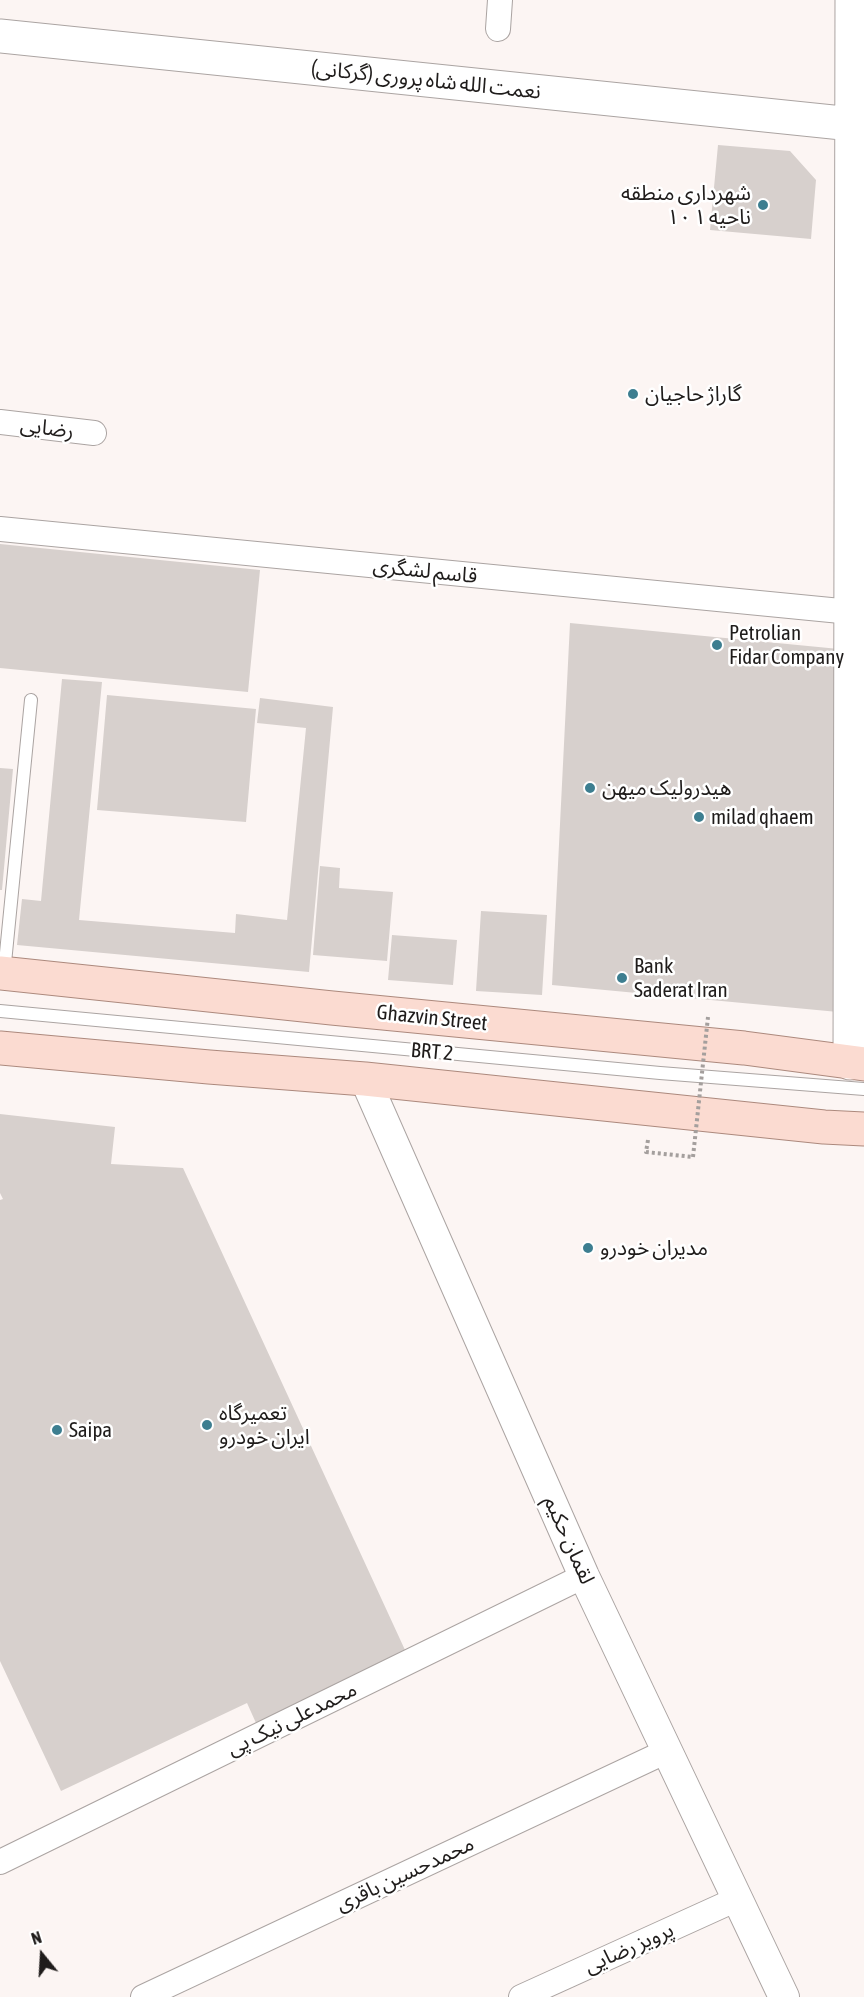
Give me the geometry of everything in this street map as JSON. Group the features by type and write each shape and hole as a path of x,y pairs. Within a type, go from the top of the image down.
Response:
{"main road":[{"path":"852,0 852,124 858,184 858,562 851,612 857,752 859,1072"},
{"name":"نعمت الله شاه پروری (گرکانی)","path":"0,36 852,124"},
{"name":"Ghazvin Street","path":"2,974 744,1048 859,1072"},
{"path":"0,1048 365,1079 824,1127 864,1129"}],"street":[{"path":"498,29 500,0"},
{"name":"رضایی","path":"0,422 94,433"},
{"name":"قاسم لشگری","path":"0,529 851,612"},
{"name":"لقمان حکیم","path":"365,1079 584,1576 784,1997"},
{"name":"محمدعلی نیک پی","path":"0,1862 584,1576"},
{"name":"محمدحسین باقری","path":"143,1997 667,1751"},
{"name":"پرویز رضایی","path":"521,1997 737,1899"}],"lane":[{"path":"2,974 31,700"},
{"name":"BRT 2","path":"0,1011 660,1073 859,1072"}],"path":[{"path":"646,1152 693,1157 708,1017"}],"building":[{"name":"شهرداری منطقه ۱۰ ناحیه ۱","path":"718,145 790,151 816,180 811,239 710,230"},
{"path":"0,544 260,570 248,692 0,668"},
{"name":"milad qhaem","path":"570,623 839,649 838,1012 552,985"},
{"path":"62,679 102,682 79,920 235,933 236,914 287,920 306,728 257,723 260,698 333,707 309,972 17,945 22,899 41,901"},
{"path":"107,695 256,709 246,822 97,810"},
{"path":"0,768 13,769 2,890 0,890"},
{"path":"320,866 340,868 339,888 393,892 387,961 313,955"},
{"path":"481,911 547,915 542,995 476,991"},
{"path":"392,935 457,940 453,985 388,980"},
{"path":"0,1114 115,1127 111,1164 183,1168 405,1650 256,1723 247,1703 61,1791 0,1661 0,1200 3,1199 0,1193"}],"place":[{"name":"شهرداری منطقه ۱۰ ناحیه ۱","path":"763,205"},
{"name":"گاراژ حاجیان","path":"633,394"},
{"name":"Petrolian Fidar Company","path":"717,645"},
{"name":"هیدرولیک میهن","path":"590,788"},
{"name":"milad qhaem","path":"699,817"},
{"name":"Bank Saderat Iran","path":"622,978"},
{"name":"مدیران خودرو","path":"588,1248"},
{"name":"تعمیرگاه ایران خودرو","path":"207,1425"},
{"name":"Saipa","path":"57,1430"}]}
